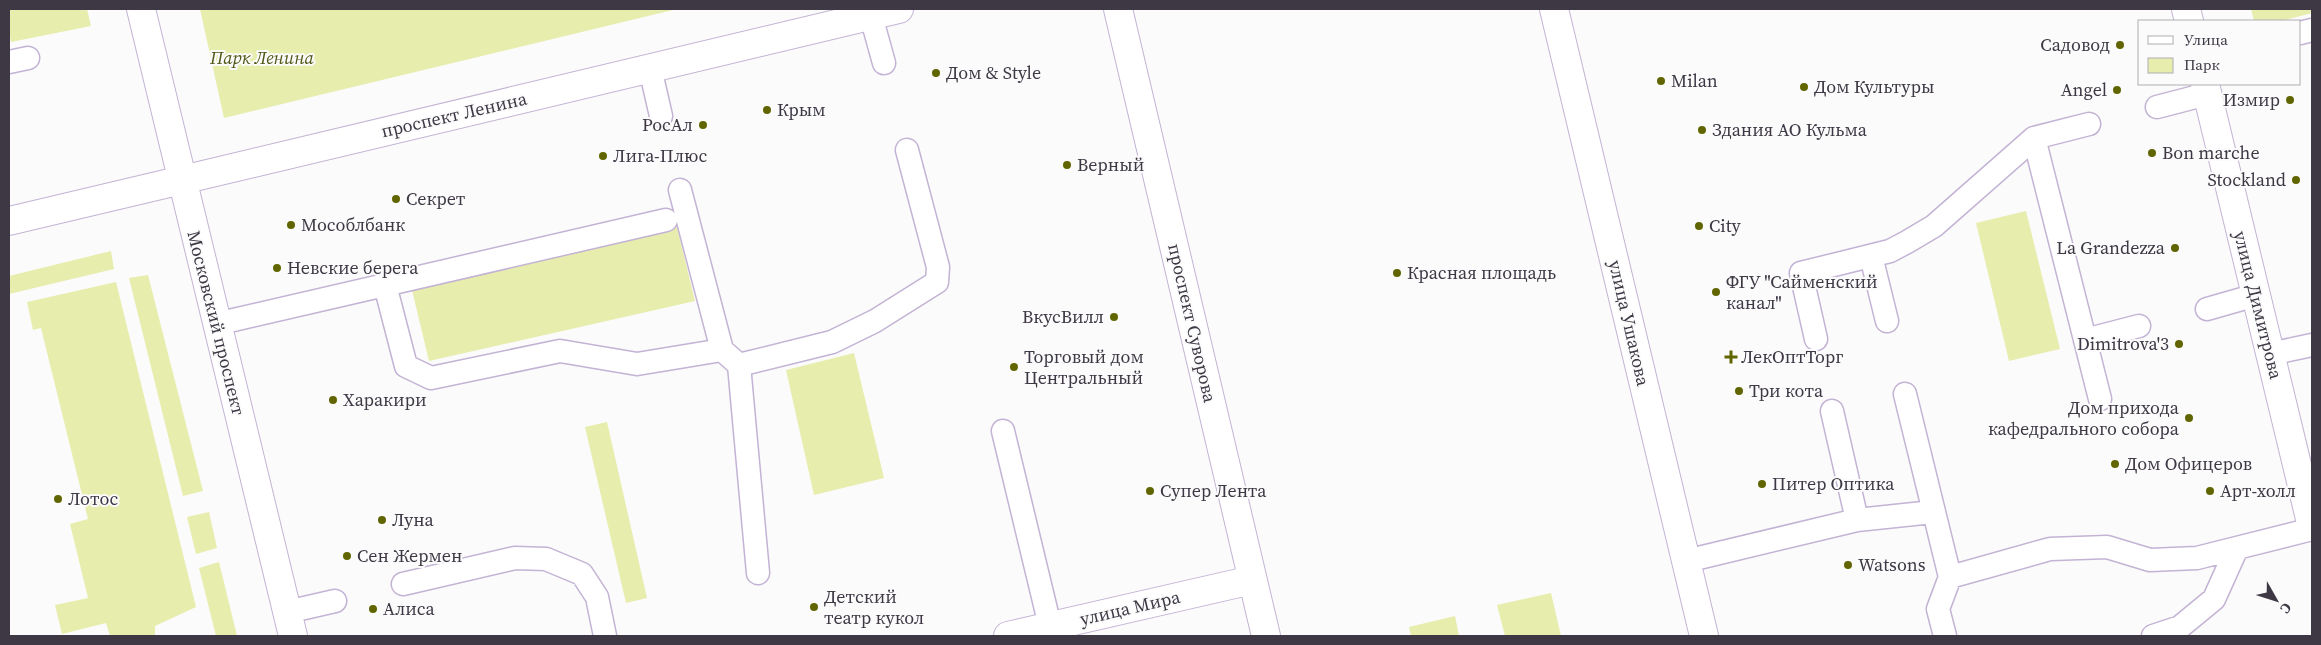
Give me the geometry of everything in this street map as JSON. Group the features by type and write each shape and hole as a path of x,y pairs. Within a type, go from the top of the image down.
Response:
{"street":[{"name":"Московский проспект","path":"141,9 290,624"},
{"name":"проспект Ленина","path":"9,222 900,9"},
{"name":"проспект Суворова","path":"1118,9 1266,636"},
{"name":"улица Ушакова","path":"1554,9 1704,636"},
{"name":"улица Димитрова","path":"2206,89 2312,528"},
{"name":"улица Мира","path":"1008,636 1252,580"}],"lane":[{"path":"871,16 884,63"},
{"path":"650,68 662,116"},
{"path":"2157,107 2206,89"},
{"path":"1816,339 1801,273 1890,252 1934,226 2034,138 2089,124"},
{"path":"2034,138 2100,399"},
{"path":"739,365 832,342 876,321 937,282 938,267 907,150"},
{"path":"680,190 722,350 739,365 758,573"},
{"path":"216,324 666,220"},
{"path":"1871,256 1887,321"},
{"path":"385,285 406,366 431,378 560,351 637,364 722,350"},
{"path":"2207,309 2256,295"},
{"path":"2085,340 2139,326"},
{"path":"2270,354 2312,344"},
{"path":"1905,394 1950,577 1938,610 1945,636"},
{"path":"1832,411 1857,520"},
{"path":"1003,430 1050,626"},
{"path":"1686,562 1857,520 1933,512"},
{"path":"1950,577 2050,549 2107,547 2150,560 2196,558 2312,528"},
{"path":"2153,636 2180,627 2214,599 2238,548"},
{"path":"404,584 515,558 546,559 582,574 597,597 605,636"},
{"path":"290,624 335,600"}],"green space":[{"path":"9,9 87,9 91,26 11,42"},
{"name":"Парк Ленина","path":"200,9 677,9 224,118"},
{"path":"2251,9 2312,9 2312,13 2285,20 2254,20"},
{"path":"2026,211 2060,349 2009,361 1976,223"},
{"path":"677,227 695,301 429,361 412,290"},
{"path":"111,251 114,269 9,294 9,276"},
{"path":"148,275 203,491 183,496 129,278"},
{"path":"116,282 196,607 155,626 155,636 110,636 106,623 62,634 55,605 88,598 70,524 88,519 41,328 33,330 27,302"},
{"path":"854,353 884,478 814,495 786,370"},
{"path":"607,422 647,598 626,603 585,427"},
{"path":"209,512 217,548 196,554 187,517"},
{"path":"219,562 237,636 216,636 199,568"},
{"path":"1551,593 1561,636 1505,636 1497,605"},
{"path":"1455,616 1459,636 1411,636 1409,627"}],"place":[{"name":"Садовод","path":"2120,45"},
{"name":"Дом & Style","path":"936,73"},
{"name":"Milan","path":"1661,81"},
{"name":"Дом Культуры","path":"1804,87"},
{"name":"Angel","path":"2117,90"},
{"name":"Измир","path":"2290,100"},
{"name":"Крым","path":"767,110"},
{"name":"РосАл","path":"703,125"},
{"name":"Здания АО Кульма","path":"1702,130"},
{"name":"Bon marche","path":"2152,153"},
{"name":"Лига-Плюс","path":"603,156"},
{"name":"Верный","path":"1067,165"},
{"name":"Stockland","path":"2296,180"},
{"name":"Секрет","path":"396,199"},
{"name":"Мособлбанк","path":"291,225"},
{"name":"City","path":"1699,226"},
{"name":"La Grandezza","path":"2175,248"},
{"name":"Невские берега","path":"277,268"},
{"name":"Красная площадь","path":"1397,273"},
{"name":"ФГУ \"Сайменский канал\"","path":"1716,292"},
{"name":"ВкусВилл","path":"1114,317"},
{"name":"Dimitrova'3","path":"2179,344"},
{"name":"ЛекОптТорг","path":"1731,357"},
{"name":"Торговый дом Центральный","path":"1014,367"},
{"name":"Три кота","path":"1739,391"},
{"name":"Харакири","path":"333,400"},
{"name":"Дом прихода кафедрального собора","path":"2189,418"},
{"name":"Дом Офицеров","path":"2115,464"},
{"name":"Питер Оптика","path":"1762,484"},
{"name":"Супер Лента","path":"1150,491"},
{"name":"Арт-холл","path":"2210,491"},
{"name":"Лотос","path":"58,499"},
{"name":"Луна","path":"382,520"},
{"name":"Сен Жермен","path":"347,556"},
{"name":"Watsons","path":"1848,565"},
{"name":"Детский театр кукол","path":"814,607"},
{"name":"Алиса","path":"373,609"}]}
